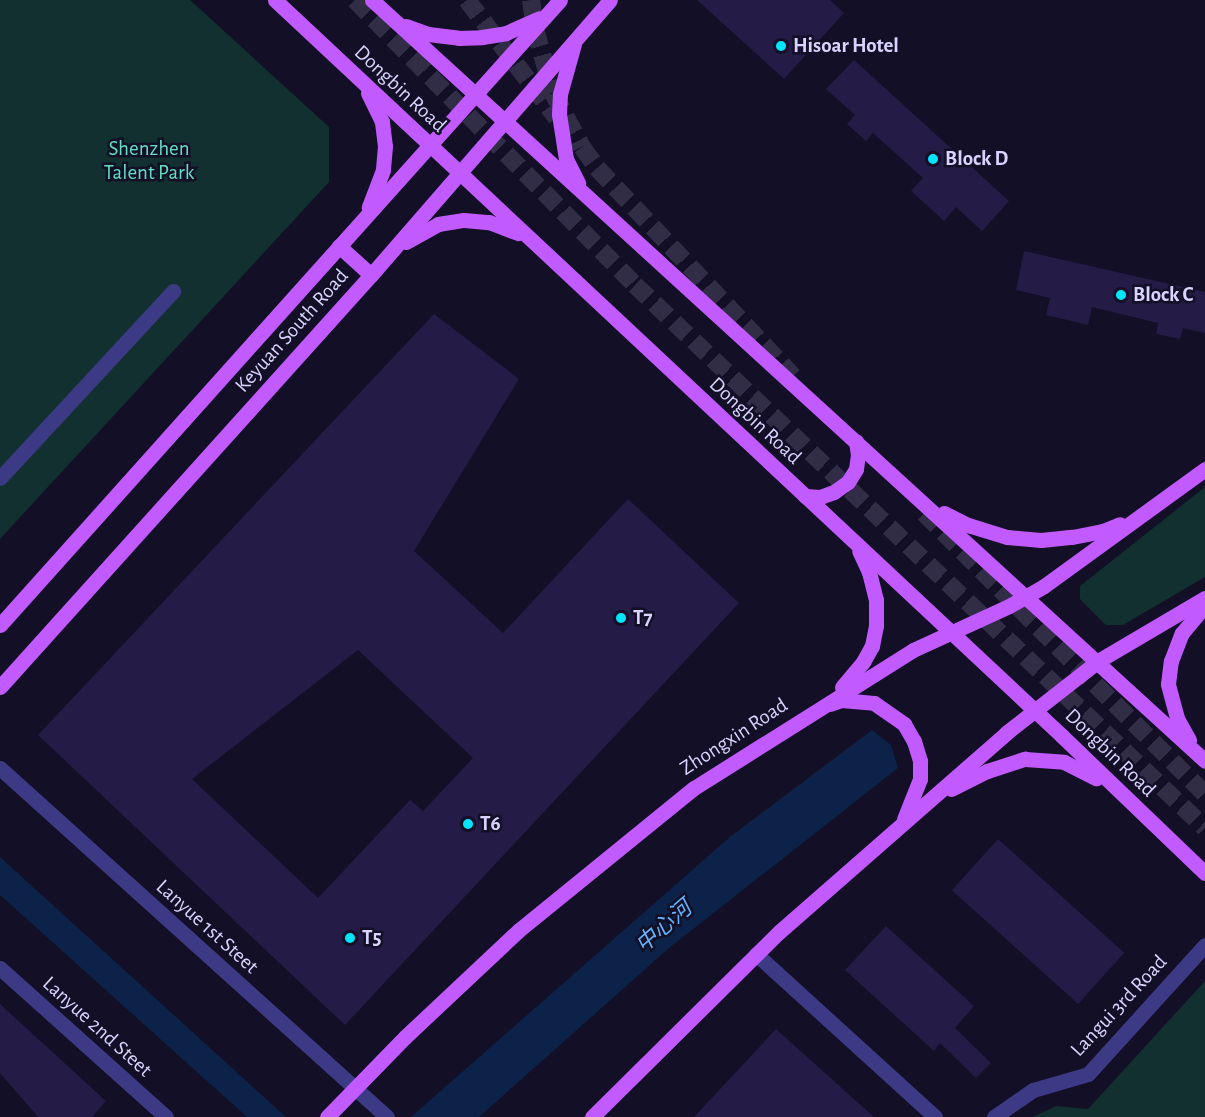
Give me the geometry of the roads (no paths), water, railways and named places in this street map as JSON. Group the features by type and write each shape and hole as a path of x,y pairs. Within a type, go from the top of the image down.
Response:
{"main road":[{"name":"Dongbin Road","path":"275,0 1034,710 1205,873"},
{"path":"372,0 1201,757"},
{"name":"Keyuan South Road","path":"0,625 560,0"},
{"name":"Keyuan South Road","path":"0,687 371,275 610,0"},
{"path":"399,24 428,34 459,38 482,37 506,33 549,12"},
{"path":"576,37 564,77 559,114 566,159 582,191"},
{"path":"358,78 378,111 385,146 383,170 363,219"},
{"path":"393,250 438,224 464,220 500,225 534,242"},
{"path":"339,246 371,275"},
{"path":"805,496 827,494 848,482 856,469 858,455 856,441"},
{"name":"Zhongxin Road","path":"331,1112 422,1020 555,899 694,788 913,650 1026,595 1051,580 1205,469"},
{"path":"927,505 968,525 1007,537 1041,540 1102,531 1140,516"},
{"path":"821,706 852,677 872,646 876,600 869,572 855,542"},
{"path":"592,1117 756,954 1034,710 1098,661 1205,598"},
{"path":"1201,757 1177,718 1168,684 1171,661 1182,633 1205,606"},
{"path":"821,706 841,700 874,703 904,724 914,741 920,761 920,779 901,826"},
{"path":"929,800 987,771 1025,759 1064,762 1083,770 1116,790"}],"street":[{"path":"0,478 173,291"},
{"name":"Lanyue 1st Steet","path":"0,768 387,1117"},
{"name":"Langui 3rd Road","path":"994,1117 1033,1090 1088,1074 1205,945"},
{"path":"756,954 935,1117"},
{"name":"Lanyue 2nd Steet","path":"0,968 166,1117"}],"water":[{"name":"中心河","path":"872,730 891,745 898,768 669,948 479,1117 411,1117 731,836"},
{"path":"0,857 286,1117 247,1117 0,895"}],"tunnel":[{"path":"355,0 635,285 1205,828"},
{"path":"467,0 557,118"},
{"path":"531,0 535,29 553,93 582,147 597,168 793,376"},
{"path":"924,513 1205,794"}],"place":[{"name":"Hisoar Hotel","path":"781,46"},
{"name":"Block D","path":"933,159"},
{"name":"Block C","path":"1121,295"},
{"name":"T7","path":"621,618"},
{"name":"T6","path":"468,824"},
{"name":"T5","path":"350,938"}],"park label":[{"name":"Shenzhen Talent Park","path":"149,161"}]}
